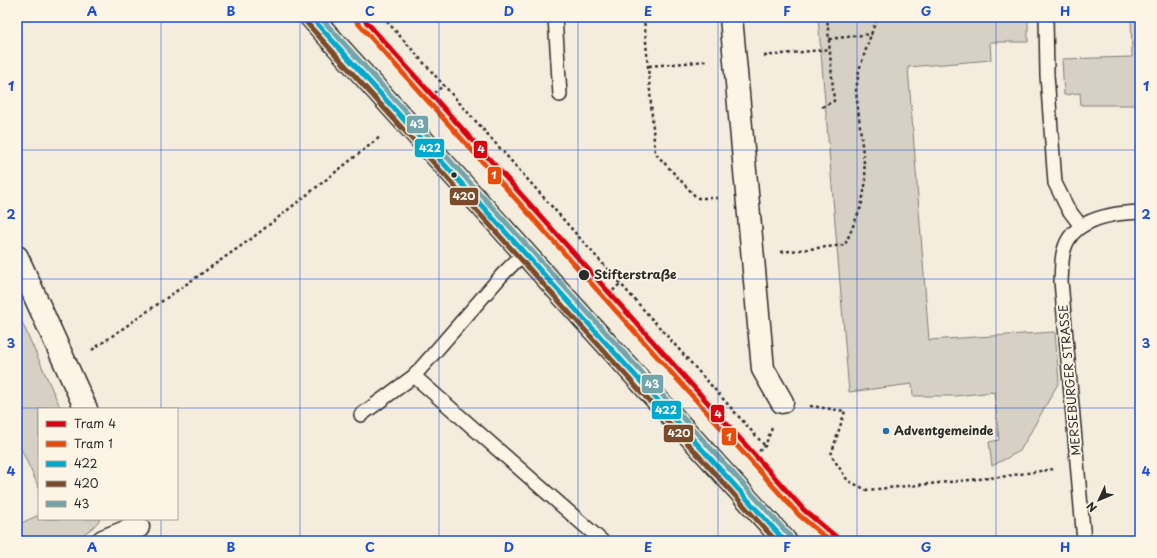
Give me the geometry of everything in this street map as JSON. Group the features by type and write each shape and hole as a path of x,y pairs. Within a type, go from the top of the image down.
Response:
{"street":[{"path":"311,17 785,541"},
{"path":"731,17 763,369 782,402"},
{"path":"17,257 86,408"},
{"path":"103,541 139,529"}],"lane":[{"path":"555,17 560,95"},
{"path":"1046,17 1047,76 1055,183 1068,209 1081,226"},
{"name":"MERSEBURGER STRASSE","path":"1084,541 1061,281 1064,250 1071,235 1081,226 1098,218 1140,212"},
{"path":"361,415 414,376 502,275 524,253"},
{"path":"414,376 602,541"}],"path":[{"path":"383,17 765,446"},
{"path":"644,17 650,66 655,153 697,198 747,198"},
{"path":"822,108 834,101 827,17"},
{"path":"752,255 844,245 861,207 866,181 856,91 859,70 877,17"},
{"path":"829,39 872,34"},
{"path":"777,55 830,49"},
{"path":"650,66 734,60"},
{"path":"67,367 251,239 404,119"},
{"path":"728,478 765,446 782,402 845,411 831,455 848,481 867,490 1000,477 1078,466"}],"shaded area":[{"path":"818,17 1028,17 1028,42 990,42 991,60 908,67 929,340 1055,332 1059,382 1020,451 992,466 989,442 999,440 994,392 955,396 913,396 912,384 849,392"},
{"path":"1131,17 1140,17 1140,105 1081,105 1080,93 1064,95 1062,59 1132,57"},
{"path":"17,311 61,408 38,408 38,486 17,440"},
{"path":"38,515 38,520 99,520 93,528 84,534 73,538 51,541 17,541 17,525"}],"tram line":[{"name":"4","path":"362,17 804,510 841,541"},
{"name":"1","path":"357,22 799,515 830,541"}],"transit line":[{"name":"422","path":"311,17 785,541"},
{"name":"43","path":"320,17 790,536"},
{"name":"420","path":"306,22 776,541"}],"place":[{"name":"Stifterstraße","path":"584,275"},
{"name":"Adventgemeinde","path":"886,431"}]}
